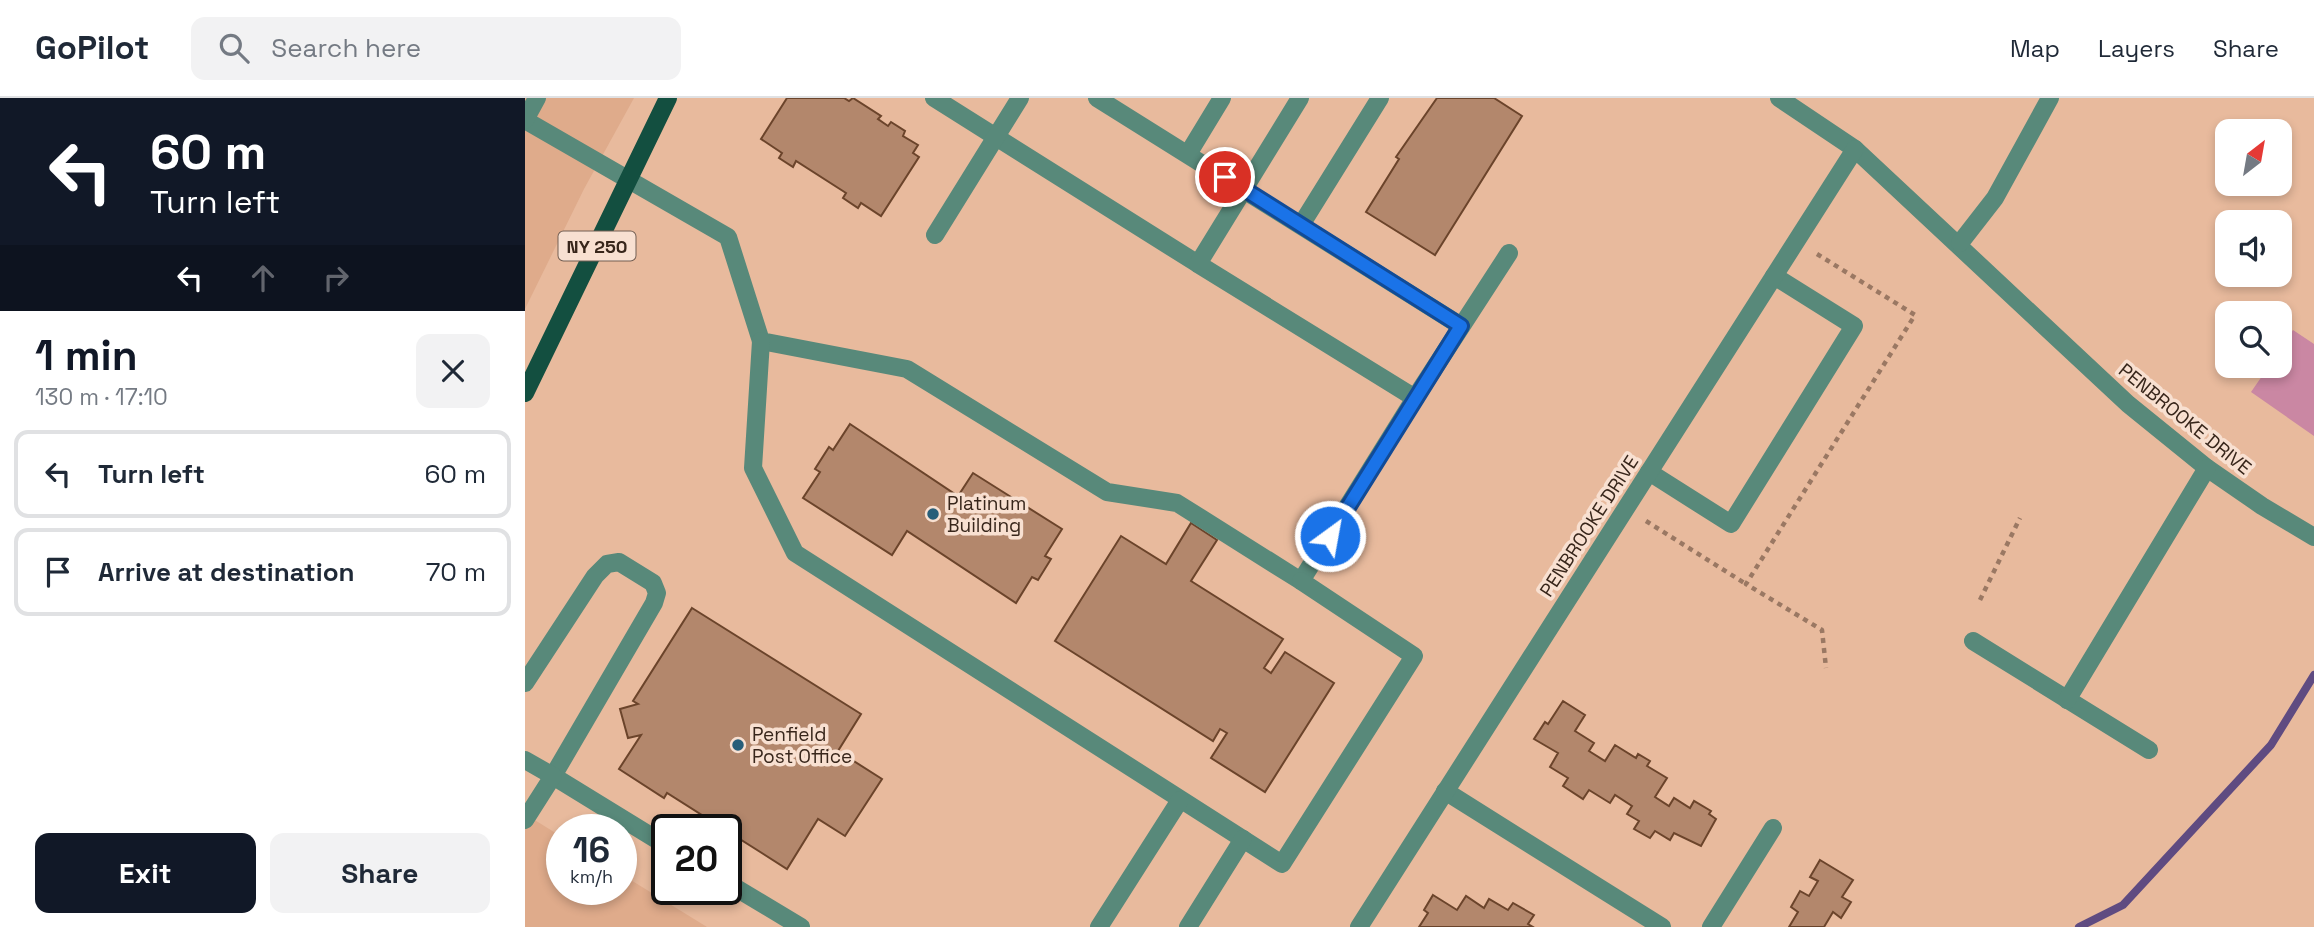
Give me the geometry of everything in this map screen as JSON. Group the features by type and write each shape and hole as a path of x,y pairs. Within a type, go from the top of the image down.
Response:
{"main road":[{"name":"NY 250","path":"525,393 668,98"}],"street":[{"path":"537,98 525,120 727,237 761,341 753,468 795,552 1282,864 1414,656 1177,503 1107,492 907,369 761,341"},
{"path":"934,98 1415,398"},
{"path":"935,234 1020,98"},
{"path":"1097,98 1461,326"},
{"path":"1188,154 1222,98"},
{"path":"1198,264 1300,98"},
{"path":"1301,225 1380,98"},
{"name":"PENBROOKE DRIVE","path":"1779,98 1856,149 1960,243 2128,404 2207,468 2262,506 2314,537"},
{"path":"1960,243 1995,198 2050,98"},
{"name":"PENBROOKE DRIVE","path":"1359,927 1856,149"},
{"path":"1301,581 1509,253"},
{"path":"1649,472 1731,524 1854,326 1774,276"},
{"path":"2067,700 2207,468"},
{"path":"525,683 595,576 607,564 619,562 653,583 657,593 654,603 525,820"},
{"path":"1973,641 2149,750"},
{"path":"525,760 651,836"},
{"path":"1445,791 1662,927"},
{"path":"1099,927 1180,800"},
{"path":"1711,927 1773,828"},
{"path":"1188,927 1243,839"},
{"path":"742,892 801,927"}],"path":[{"path":"1747,584 1915,315 1817,254"},
{"path":"1980,600 2020,518"},
{"path":"1646,522 1822,630 1826,668"}],"shaded area":[{"path":"525,98 634,98 584,189 525,309"},
{"path":"2292,331 2314,344 2314,436 2251,392 2261,378 2292,378"},
{"path":"525,814 546,827 546,905 637,905 637,884 651,892 651,905 671,905 707,927 525,927"}],"building":[{"path":"787,98 844,98 849,101 853,98 881,116 878,119 888,126 891,122 905,131 903,136 918,145 913,153 919,157 881,216 861,203 858,208 843,198 846,193 796,161 793,167 779,158 782,153 761,139"},
{"path":"1437,98 1494,98 1522,116 1435,255 1366,212 1399,159 1396,157"},
{"name":"Platinum Building","path":"850,424 958,496 973,473 1062,529 1045,556 1051,559 1038,580 1032,577 1016,603 907,531 892,555 803,498 820,472 815,469 829,447 833,450"},
{"path":"1191,523 1217,540 1191,581 1283,639 1264,668 1271,673 1285,652 1334,683 1265,792 1211,758 1227,733 1220,729 1213,741 1055,641 1121,536 1166,564"},
{"name":"Penfield Post Office","path":"692,608 861,714 838,751 882,779 845,836 818,819 787,869 742,840 742,814 700,814 667,793 664,798 619,769 641,735 628,738 620,709 638,704 633,701"},
{"path":"1563,701 1585,715 1575,731 1594,743 1589,751 1605,761 1615,745 1636,758 1638,754 1650,761 1647,766 1667,778 1655,797 1669,806 1674,798 1690,808 1694,801 1711,811 1709,814 1716,819 1701,846 1674,833 1670,840 1655,831 1650,838 1634,829 1639,821 1627,814 1632,806 1615,795 1610,803 1589,790 1583,799 1563,786 1568,778 1550,767 1558,753 1534,739"},
{"path":"1820,860 1853,880 1842,897 1851,902 1841,918 1833,912 1824,927 1789,927 1798,912 1791,907 1800,891 1809,896 1818,881 1810,877"},
{"path":"1433,895 1457,910 1466,896 1484,908 1489,899 1508,910 1513,903 1534,915 1528,924 1533,927 1419,927 1428,913 1424,910"}],"waterway":[{"path":"2079,927 2123,905 2271,745 2314,675"}],"place":[{"name":"Platinum Building","path":"933,514"},
{"name":"Penfield Post Office","path":"738,745"}],"route":[{"path":"1225,177 1461,326 1330,536"}]}
